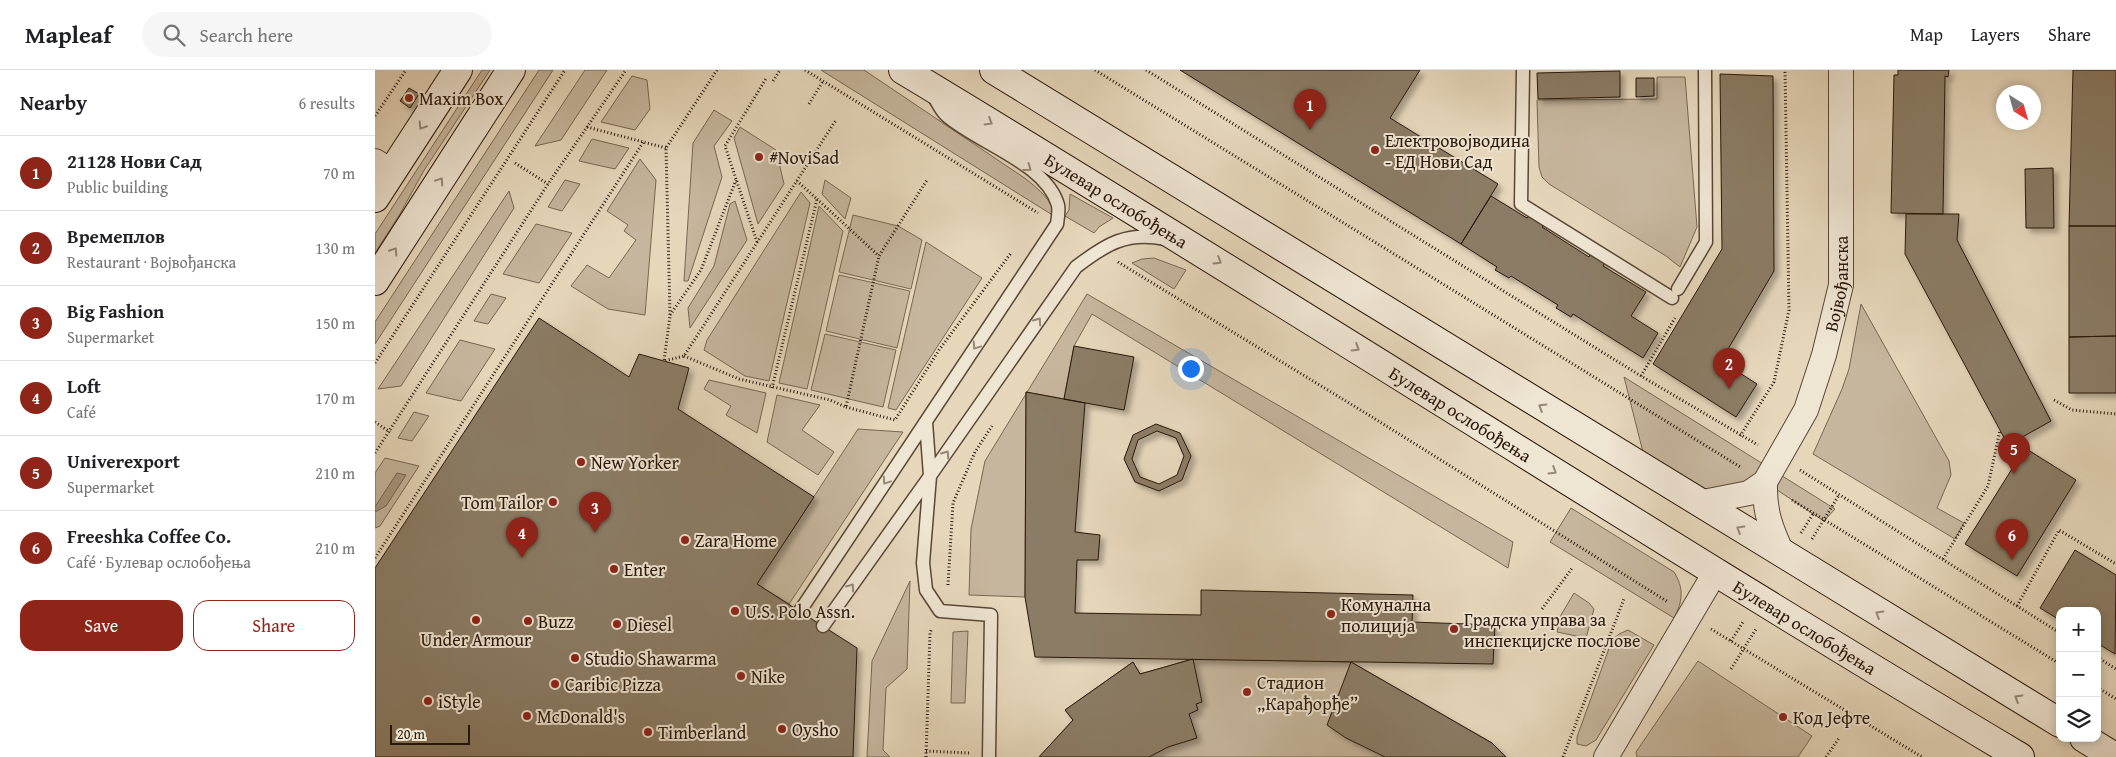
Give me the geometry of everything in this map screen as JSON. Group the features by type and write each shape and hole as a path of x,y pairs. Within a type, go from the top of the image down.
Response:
{"main road":[{"path":"375,198 384,166 458,70"},
{"path":"375,281 511,70"},
{"path":"994,70 2056,721"},
{"name":"Булевар ослобођења","path":"914,77 1189,244 1715,571 2019,757"},
{"path":"2091,742 2115,757"}],"street":[{"name":"Војвођанска","path":"1783,555 1770,527 1764,504 1765,482 1806,410 1825,355 1841,285 1841,70"},
{"path":"1698,503 1749,493 1765,482"},
{"path":"1606,757 1715,571"}],"lane":[{"path":"1523,70 1521,204 1675,294 1707,242 1705,70"},
{"path":"800,611 1057,224 1059,208 1054,195 1045,183 1031,170 945,115 914,77"},
{"path":"823,626 1076,267 1098,250 1124,238 1148,236 1189,244"},
{"path":"926,422 930,476 923,564 926,590 940,611 991,615 989,755"}],"path":[{"path":"375,116 406,70"},
{"path":"375,363 565,70"},
{"path":"375,453 548,184 626,70"},
{"path":"717,70 667,148 670,316 664,361 684,356 739,379 830,400 846,407 895,420 939,350 1014,249"},
{"path":"773,81 780,70"},
{"path":"805,70 1057,224"},
{"path":"1095,70 2056,662"},
{"path":"1146,70 1641,376 1943,559 2056,630"},
{"path":"1741,436 1774,382 1789,310 1785,70"},
{"path":"757,242 725,146 767,77"},
{"path":"809,104 823,81"},
{"path":"684,356 836,120"},
{"path":"587,127 667,148"},
{"path":"375,558 644,142"},
{"path":"515,163 548,184"},
{"path":"670,316 701,270 736,179"},
{"path":"846,407 879,256 927,180"},
{"path":"797,181 879,256"},
{"path":"773,388 817,199"},
{"path":"1098,250 1389,427 1690,616 1922,757"},
{"path":"1641,376 1657,349"},
{"path":"2054,400 2072,410 2116,414"},
{"path":"375,422 390,432"},
{"path":"1943,559 1987,486 2001,430"},
{"path":"1809,544 1839,495"},
{"path":"2017,606 2059,530 2116,564"},
{"path":"1542,608 1573,567"},
{"path":"1563,757 1624,599"},
{"path":"1731,669 1761,621"},
{"path":"2101,660 2116,669"},
{"path":"2101,690 2116,699"},
{"path":"1826,757 1839,738"},
{"path":"926,751 989,755"}],"shaded area":[{"path":"482,70 490,70 423,172 400,214 375,253 375,234"},
{"path":"539,70 553,70 375,344 375,322"},
{"path":"585,70 607,70 561,140 535,146"},
{"path":"821,70 864,70 1026,179 1048,200 1054,216"},
{"path":"632,76 647,80 650,109 635,130 601,122"},
{"path":"1657,77 1685,77 1697,227 1680,267 1666,256 1549,184 1542,177 1539,167 1537,100 1657,99"},
{"path":"714,110 732,121 714,146 722,177 688,281 684,281 693,143"},
{"path":"740,127 776,150 784,184 758,224 734,138"},
{"path":"592,139 629,148 615,169 579,161"},
{"path":"640,159 656,180 645,315 608,309 571,286 587,265 609,278 636,240 624,231 628,225 607,211"},
{"path":"565,180 580,184 562,211 548,207"},
{"path":"825,180 851,198 845,219 822,194"},
{"path":"509,191 514,208 401,386 378,389"},
{"path":"801,192 810,203 769,381 745,376 704,350 707,340"},
{"path":"1070,194 1113,218 1099,227 1094,233 1065,216 1069,210"},
{"path":"735,201 747,240 690,328 688,308 714,266 730,204"},
{"path":"819,206 843,231 807,389 779,383"},
{"path":"853,215 898,226 922,240 911,289 839,272"},
{"path":"536,224 572,233 539,283 503,274"},
{"path":"926,242 982,278 896,410 888,408"},
{"path":"1154,258 1186,270 1174,289 1132,263 1142,259"},
{"path":"839,275 910,291 897,348 826,331"},
{"path":"491,294 506,298 488,324 474,321"},
{"path":"1087,294 1513,542 1508,568 1092,314 1074,346 1064,399 1027,392"},
{"path":"1861,304 1949,461 1951,475 1937,508 1964,523 1955,539 1813,454 1849,369"},
{"path":"825,334 896,350 883,407 811,390"},
{"path":"460,340 495,349 461,401 426,393"},
{"path":"1624,377 1835,509 1824,521 1765,482 1727,498 1648,472"},
{"path":"709,380 766,393 757,433 726,415 731,406 704,389"},
{"path":"1026,394 1025,597 969,595 971,529 985,461"},
{"path":"777,395 820,405 802,430 834,452 818,475 767,442"},
{"path":"414,412 429,416 412,441 398,438"},
{"path":"858,429 903,432 789,604 757,584"},
{"path":"385,458 419,466 380,526 375,528 375,473"},
{"path":"397,473 406,475 386,506 375,512 375,507"},
{"path":"1571,508 1674,572 1681,589 1681,600 1674,618 1550,542"},
{"path":"910,581 907,669 886,688 883,750 890,757 867,757 872,661"},
{"path":"1574,593 1589,603 1594,609 1586,638 1557,632 1561,615"},
{"path":"1628,630 1654,645 1596,740 1586,746 1577,744 1577,737 1612,640"},
{"path":"968,631 965,703 951,703 953,632"},
{"name":"Стадион „Карађорђе”","path":"1193,659 1351,662 1492,743 1506,757 1039,757 1073,720 1065,710 1133,662 1140,674"},
{"path":"1698,661 1812,736 1798,757 1637,757 1636,752"}],"building":[{"name":"Електровојводина - ЕД Нови Сад","path":"1180,70 1420,70 1390,118 1498,184 1461,244"},
{"path":"1898,70 1949,70 1948,77 1945,76 1943,214 1891,213 1894,75 1898,75"},
{"path":"2073,70 2116,70 2116,226 2069,226"},
{"path":"1620,71 1620,97 1538,99 1537,73"},
{"path":"1720,74 1773,76 1774,271 1721,361 1757,384 1736,417 1653,364 1722,249"},
{"path":"1636,78 1654,78 1654,96 1636,97"},
{"name":"Maxim Box","path":"409,88 419,94 410,108 400,101"},
{"path":"2053,168 2054,228 2026,228 2025,169"},
{"path":"1491,196 1527,218 1530,214 1545,223 1542,227 1589,257 1591,252 1606,261 1603,266 1646,292 1631,316 1658,333 1643,358 1573,314 1571,317 1556,308 1558,305 1511,276 1509,278 1495,270 1497,267 1461,244"},
{"path":"1906,214 1959,214 1957,240 2051,421 2008,445 1905,254"},
{"path":"2069,226 2116,226 2116,336 2069,337"},
{"path":"539,318 629,377 639,354 689,368 678,409 814,497 757,584 857,648 853,757 375,757 375,568"},
{"path":"2116,336 2116,393 2069,393 2069,337"},
{"path":"1074,346 1134,357 1124,410 1064,399"},
{"path":"1026,392 1085,403 1075,532 1100,535 1098,560 1077,560 1075,613 1201,615 1201,590 1413,595 1412,622 1495,625 1493,664 1035,657 1025,597"},
{"path":"1156,424 1180,433 1191,456 1182,480 1159,491 1135,482 1124,459 1133,435","holes":["1157,431 1176,438 1184,456 1177,475 1159,484 1140,477 1132,459 1138,440"]},
{"path":"2025,448 2076,480 2017,576 1965,544"},
{"path":"2075,550 2116,575 2115,654 2101,645 2101,607 2056,607 2056,618 2040,608"},
{"path":"1193,659 1202,702 1196,704 1198,710 1189,714 1197,738 1168,747 1149,757 1039,757 1073,720 1065,710 1133,662 1140,674"},
{"path":"1351,662 1492,743 1506,757 1385,757 1346,738 1327,725"}],"place":[{"name":"Maxim Box","path":"409,98"},
{"name":"21128 Нови Сад","path":"1310,130"},
{"name":"Електровојводина - ЕД Нови Сад","path":"1375,150"},
{"name":"#NoviSad","path":"759,157"},
{"name":"Времеплов","path":"1729,389"},
{"name":"New Yorker","path":"581,462"},
{"name":"Univerexport","path":"2014,474"},
{"name":"Tom Tailor","path":"553,502"},
{"name":"Big Fashion","path":"595,533"},
{"name":"Zara Home","path":"685,540"},
{"name":"Loft","path":"522,558"},
{"name":"Freeshka Coffee Co.","path":"2012,560"},
{"name":"Enter","path":"614,569"},
{"name":"U.S. Polo Assn.","path":"735,611"},
{"name":"Комунална полиција","path":"1331,614"},
{"name":"Under Armour","path":"476,620"},
{"name":"Buzz","path":"528,621"},
{"name":"Diesel","path":"617,624"},
{"name":"Градска управа за инспекцијске послове","path":"1454,629"},
{"name":"Studio Shawarma","path":"575,658"},
{"name":"Nike","path":"741,676"},
{"name":"Caribic Pizza","path":"555,684"},
{"name":"Стадион „Карађорђе”","path":"1247,692"},
{"name":"iStyle","path":"428,701"},
{"name":"McDonald's","path":"527,716"},
{"name":"Код Јефте","path":"1783,717"},
{"name":"Oysho","path":"782,729"},
{"name":"Timberland","path":"648,732"}]}
